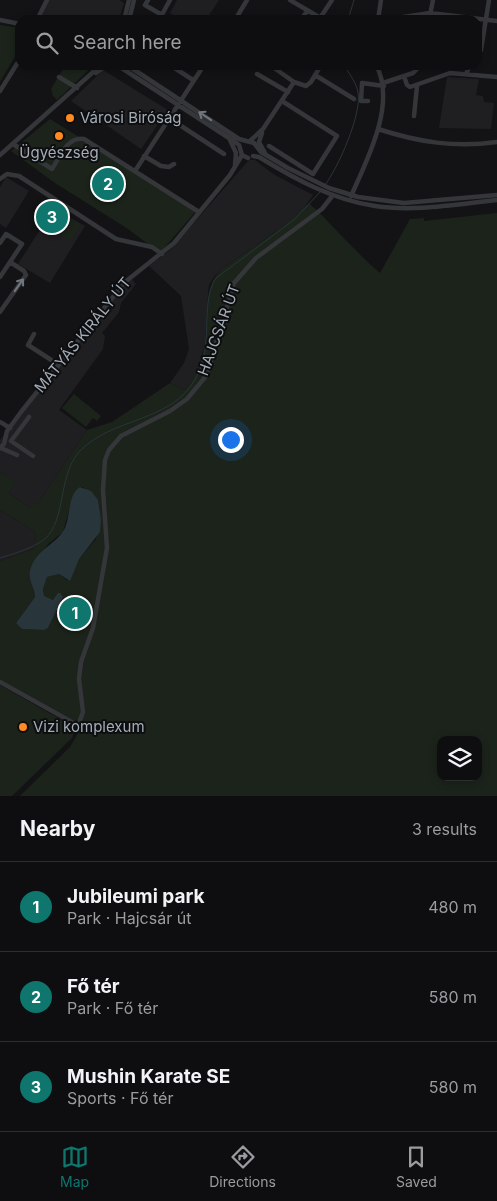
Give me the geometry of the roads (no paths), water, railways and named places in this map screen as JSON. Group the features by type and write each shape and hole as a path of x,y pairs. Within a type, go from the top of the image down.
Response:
{"street":[{"path":"40,15 47,0"},
{"path":"125,15 129,0"},
{"path":"130,15 134,0"},
{"path":"148,0 145,5 157,15"},
{"path":"162,15 170,0"},
{"path":"237,15 247,0"},
{"path":"290,0 314,15"},
{"path":"324,15 332,0"},
{"path":"379,15 381,0"},
{"path":"430,13 433,0"},
{"path":"482,44 490,0"},
{"path":"304,15 307,11"},
{"path":"417,15 430,13 449,15"},
{"path":"482,19 497,21"},
{"path":"0,20 15,23"},
{"path":"0,91 15,67"},
{"path":"83,83 96,70"},
{"path":"0,156 76,88 100,70"},
{"path":"124,70 225,136 241,148 242,154 259,157 316,188 328,190 376,206 405,208 497,200"},
{"path":"136,70 248,141 274,160 319,183 333,195 404,203 497,195"},
{"path":"178,70 193,80"},
{"path":"135,171 200,70"},
{"path":"277,70 294,82 306,86 318,70"},
{"path":"351,198 378,129 384,85 378,70"},
{"path":"368,101 361,101 362,83 384,85 417,70"},
{"path":"466,74 468,70"},
{"path":"257,74 288,92"},
{"path":"404,76 408,86 417,86 446,74 497,77"},
{"path":"315,75 354,100"},
{"path":"59,77 76,88"},
{"path":"230,175 251,157 257,148 264,129 294,82"},
{"path":"414,116 417,86"},
{"path":"269,146 313,174 337,136 282,101"},
{"path":"169,118 224,154"},
{"path":"241,148 264,129"},
{"path":"378,129 413,140 441,144 464,146 497,142"},
{"path":"225,136 236,150 235,168"},
{"path":"260,136 261,148 274,160"},
{"path":"13,144 52,169 70,142 81,138 199,212"},
{"name":"MÁTYÁS KIRÁLY ÚT","path":"1,442 8,430 130,277 162,254 230,175 242,154"},
{"path":"144,156 161,166 169,167 174,164"},
{"path":"0,179 7,174 19,176 116,239 152,248 162,254"},
{"name":"HAJCSÁR ÚT","path":"0,682 79,726 83,712 79,680 81,662 93,628 107,548 103,490 105,460 109,450 121,436 170,411 188,399 206,376 234,283 256,258 322,209 333,195"},
{"path":"0,243 6,234 22,244 0,278"},
{"path":"0,312 26,275 24,271 10,262"},
{"path":"34,334 28,345 59,365"},
{"path":"29,417 11,441 33,456"},
{"path":"0,422 8,430"},
{"path":"1,442 8,450 17,455"}],"waterway":[{"path":"350,15 354,0"},
{"path":"325,185 348,140 356,114 358,93 347,70"},
{"path":"0,558 30,548 48,536 58,514 67,475 79,452 107,432 157,412 172,404 185,393 196,378 201,366 206,340 208,301 215,279 295,219 320,192"}],"place":[{"name":"Városi Biróság","path":"70,118"},
{"name":"Ügyészség","path":"59,136"},
{"name":"Fő tér","path":"108,184"},
{"name":"Mushin Karate SE","path":"52,217"},
{"name":"Jubileumi park","path":"75,613"},
{"name":"Vizi komplexum","path":"23,727"}]}
